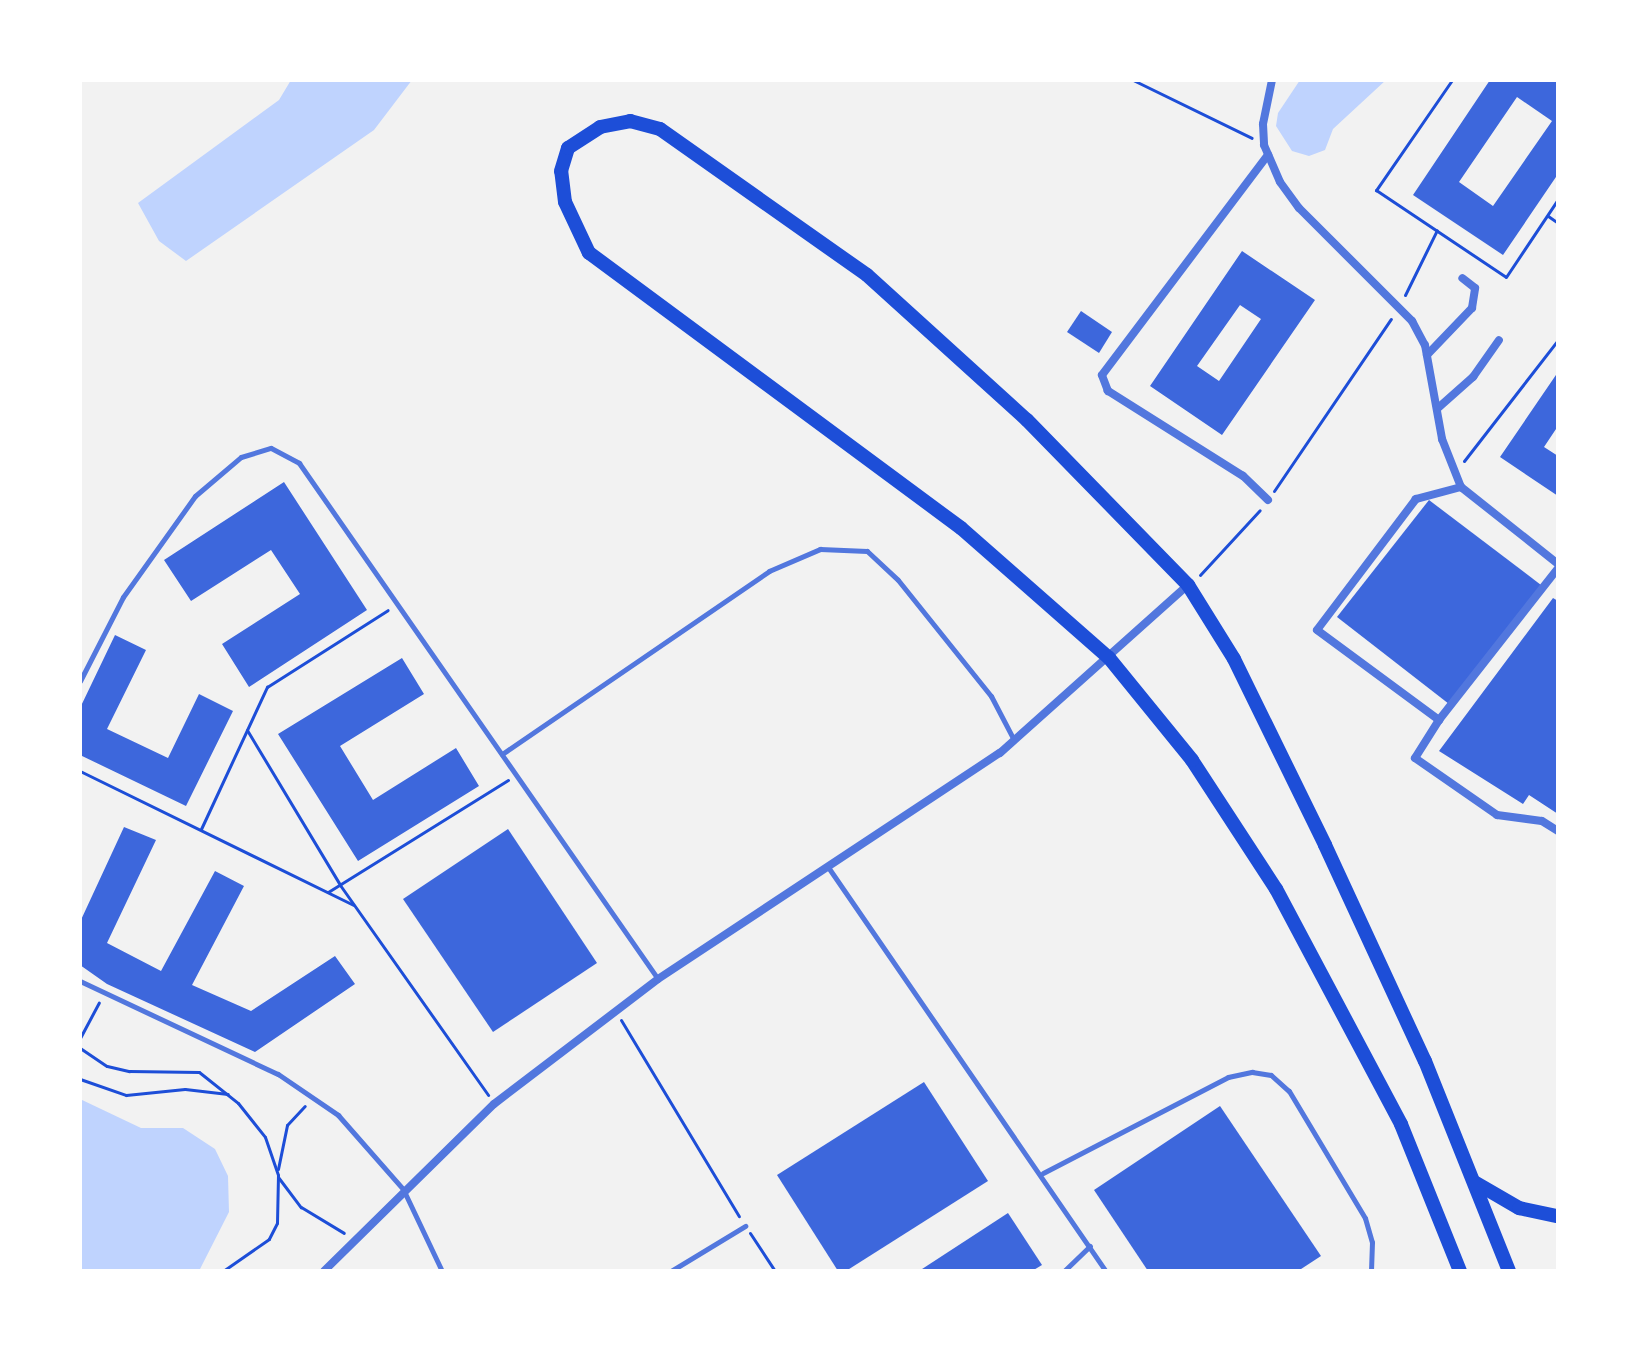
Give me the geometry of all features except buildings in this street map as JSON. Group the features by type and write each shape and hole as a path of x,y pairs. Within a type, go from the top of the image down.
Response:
{"main road":[{"path":"1460,1271 1401,1124 1276,889 1192,760 1109,658 890,472 762,385 589,253 565,202 561,171 568,148 600,127 630,121 660,129 867,275 1027,420 1188,585 1234,659 1325,845 1476,1183 1509,1271"},
{"path":"1476,1183 1519,1208 1558,1216"}],"street":[{"path":"1272,80 1263,124 1268,155 1299,208 1412,321 1427,355 1454,473 1461,487 1558,566 1439,720 1415,758 1497,815 1542,821 1558,831"},
{"path":"1268,155 1102,375 1108,391 1243,476 1268,500"},
{"path":"1427,355 1472,308 1475,288 1462,278"},
{"path":"1438,408 1473,377 1499,340"},
{"path":"1439,720 1317,630 1416,499 1461,487"},
{"path":"324,1271 403,1189 494,1104 658,979 1014,740 1188,585"}],"lane":[{"path":"80,681 123,597 195,496 241,457 271,448 299,463 658,979"},
{"path":"502,754 769,571 820,549 867,551 898,580 991,696 1014,740"},
{"path":"828,867 1043,1173 1106,1271"},
{"path":"80,981 102,996 278,1074 363,1137 403,1189 442,1271"},
{"path":"1043,1173 1228,1077 1252,1072 1271,1075 1289,1091 1365,1218 1372,1242 1371,1271"},
{"path":"671,1271 745,1226"},
{"path":"1064,1271 1090,1246"}],"path":[{"path":"1133,80 1264,145"},
{"path":"1452,80 1376,190 1506,277 1558,199"},
{"path":"1547,216 1558,223"},
{"path":"1188,585 1244,531 1268,500 1398,309 1437,230"},
{"path":"1454,473 1558,340"},
{"path":"201,829 267,687 398,604"},
{"path":"247,730 340,885 494,1104"},
{"path":"80,771 354,905"},
{"path":"328,892 516,775"},
{"path":"80,1038 102,996"},
{"path":"615,1010 775,1271"},
{"path":"80,1048 107,1066 129,1071 199,1072 231,1096 265,1137 278,1175 281,1203 269,1239 223,1271"},
{"path":"80,1079 126,1095 185,1089 231,1096"},
{"path":"314,1098 287,1125 278,1175 301,1207 353,1239"}],"water":[{"path":"291,80 412,80 374,130 186,261 159,241 138,203 279,100"},
{"path":"1300,80 1386,80 1333,129 1325,150 1309,156 1292,151 1276,126 1278,113"},
{"path":"80,1099 141,1128 183,1128 215,1149 228,1176 229,1212 199,1271 80,1271"}]}
